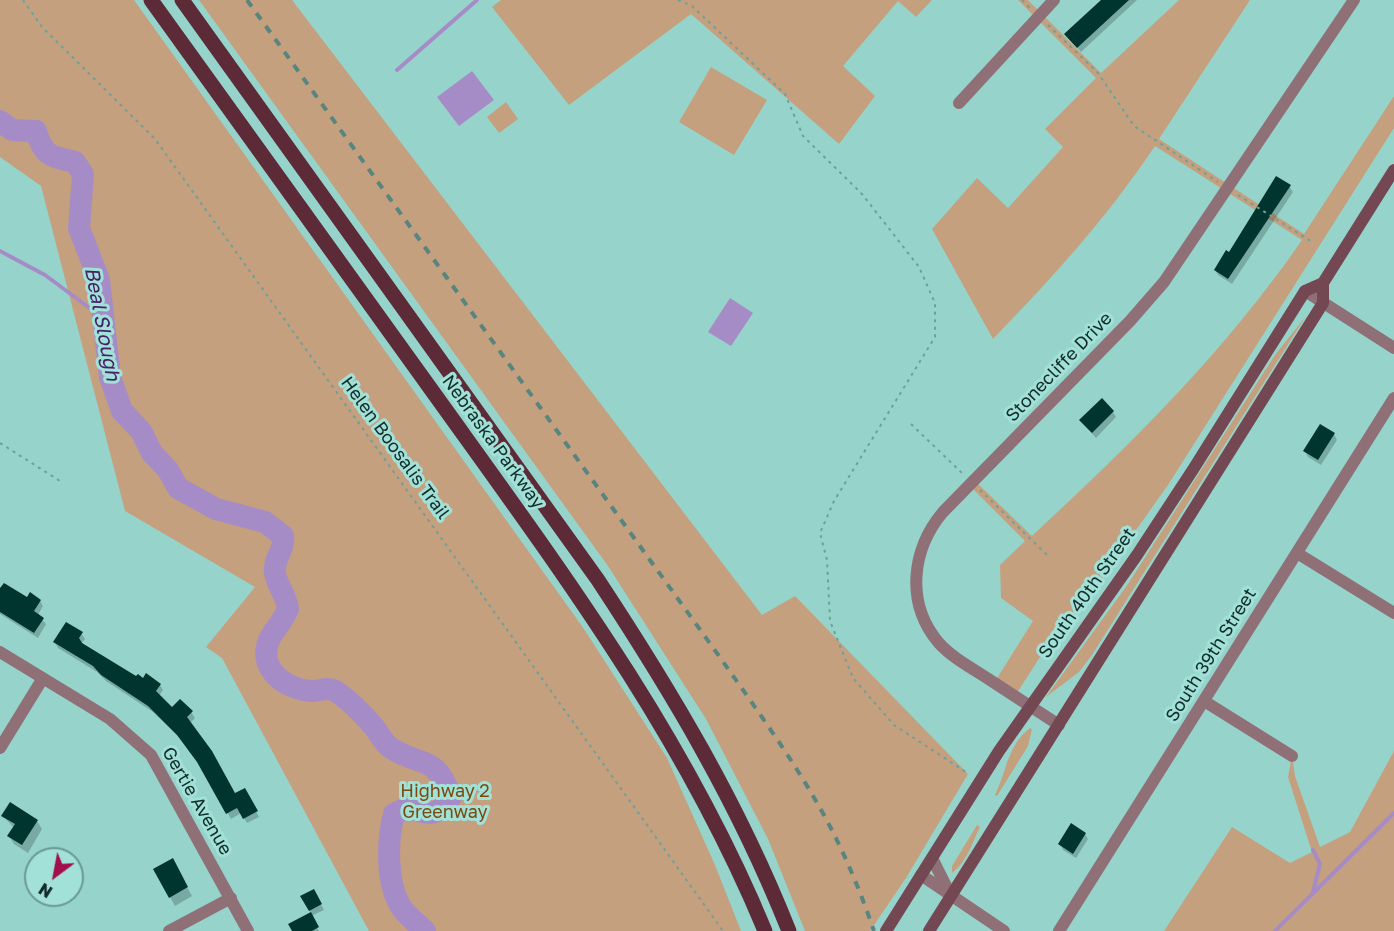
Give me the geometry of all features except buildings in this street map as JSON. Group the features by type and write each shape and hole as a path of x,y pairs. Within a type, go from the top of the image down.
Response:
{"main road":[{"name":"Nebraska Parkway","path":"151,0 611,642 682,758 743,878 765,931"},
{"name":"Nebraska Parkway","path":"183,0 618,609 676,700 713,766 748,834 789,931"},
{"path":"929,931 1323,303 1323,283 1394,170"},
{"path":"1305,291 1323,283"},
{"name":"South 40th Street","path":"886,931 1030,706 1137,555 1305,291"}],"street":[{"path":"959,103 1054,0"},
{"name":"Stonecliffe Drive","path":"1059,725 959,660 938,642 929,630 915,584 919,553 924,538 943,512 1147,302 1178,263 1354,0"},
{"path":"1305,291 1394,348"},
{"name":"South 39th Street","path":"1059,931 1394,398"},
{"path":"1297,552 1394,613"},
{"name":"Gertie Avenue","path":"0,652 110,719 151,755 248,931"},
{"path":"0,748 43,678"},
{"path":"1204,701 1292,756"},
{"path":"932,858 951,896"},
{"path":"921,874 1004,931"},
{"path":"169,931 231,898"}],"path":[{"name":"Helen Boosalis Trail","path":"23,0 42,27 155,139 723,931"},
{"path":"678,0 692,6 785,94 803,136 862,194 919,267 935,303 935,337 834,501 819,533 827,560 830,621 853,678 894,725 969,774"},
{"path":"1022,0 1098,73 1134,126 1312,242"},
{"path":"0,443 60,481"}],"green space":[{"name":"Highway 2 Greenway","path":"0,0 134,0 584,629 667,758 715,865 741,931 369,931 222,658 206,647 255,587 125,511 41,186 0,157"},
{"path":"199,0 292,0 762,615 795,596 968,774 906,878 870,931 805,931 768,839 706,719 608,566"},
{"path":"501,0 932,0 916,17 898,1 843,66 875,96 839,144 691,14 569,105 492,7"},
{"path":"1018,0 1028,0 1101,73 1179,0 1250,0 1159,139 1304,234 1394,96 1394,128 1168,485 1054,646 1049,643 1015,696 994,683 1033,621 1001,598 1000,565 1025,541 969,485 974,480 1032,536 1141,431 1209,359 1241,321 1302,240 1155,146 1078,246 993,339 932,229 977,178 1008,208 1063,147 1045,129 1096,78"},
{"path":"711,67 767,100 734,155 679,122"},
{"path":"506,102 518,119 499,133 487,117"},
{"path":"1306,316 1092,655 1079,672 1046,697 1128,584 1275,355"},
{"path":"1030,728 1032,729 1028,746 997,796 995,795 1012,751 1022,735"},
{"path":"1394,751 1394,931 1164,931 1232,827 1290,863 1312,852 1288,777 1292,756 1295,776 1320,847 1350,832"},
{"path":"977,825 980,827 969,852 952,873 952,866"}],"shaded area":[{"path":"472,71 494,100 459,126 437,97"},
{"path":"730,298 753,313 731,346 708,332"}],"waterway":[{"path":"397,70 477,0"},
{"name":"Beal Slough","path":"0,121 12,130 36,131 45,151 75,162 83,174 79,228 99,280 110,377 122,411 141,431 152,453 168,470 178,488 216,509 265,522 283,536 275,573 288,609 271,636 267,647 266,657 274,674 290,686 300,689 311,691 327,689 337,692 366,718 388,746 433,767 445,783 451,797 443,807 430,813 403,810 394,814 390,836 390,874 396,897 403,910 425,931"},
{"path":"0,251 45,275 103,318"},
{"path":"1275,931 1394,813"},
{"path":"1313,850 1320,864 1313,892"}],"railway":[{"path":"247,0 719,656 781,746 805,782 833,832 874,931"}]}
